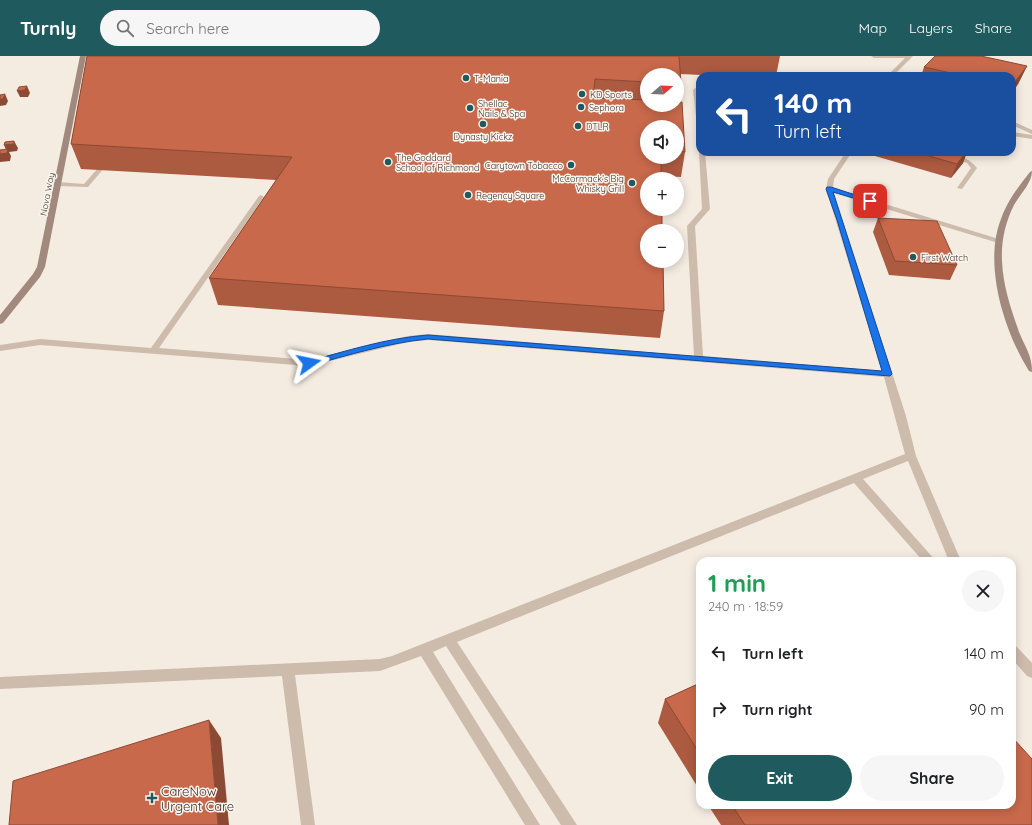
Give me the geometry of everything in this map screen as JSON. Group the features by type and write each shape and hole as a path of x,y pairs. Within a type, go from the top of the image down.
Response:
{"street":[{"name":"Nova Way","path":"0,322 37,276 41,267 83,56"},
{"path":"1032,173 1007,214 1002,224 998,240 998,270 1007,308 1022,351 1032,369"}],"lane":[{"path":"874,56 909,57"},
{"path":"894,72 909,57"},
{"path":"1016,125 1032,132"},
{"path":"1016,135 1032,137"},
{"path":"699,358 691,226 706,209 702,156"},
{"path":"846,156 831,179 829,189 901,416 911,456 953,557"},
{"path":"952,156 969,162 974,168 960,188"},
{"path":"58,184 86,186 110,157"},
{"path":"829,189 998,240"},
{"path":"153,351 262,197"},
{"path":"0,348 40,342 309,363 408,339 428,337 888,374"},
{"path":"0,684 380,665 424,649 911,456"},
{"path":"855,477 926,557"},
{"path":"448,639 570,825"},
{"path":"424,649 533,825"},
{"path":"1016,654 1032,672"},
{"path":"288,670 308,825"}],"building":[{"name":"Regency Square","path":"87,56 679,56 680,68 640,68 640,82 595,79 593,98 640,100 640,112 683,112 683,120 640,120 640,164 661,164 661,172 640,172 640,216 662,216 662,224 640,224 640,268 663,268 664,311 209,278 292,157 71,144"},
{"path":"935,56 981,56 1027,66 1016,81 1016,72 947,72 924,67"},
{"path":"27,86 25,90 17,91 19,87"},
{"path":"5,94 3,99 0,99 0,95"},
{"path":"14,141 14,144 4,145 5,142"},
{"path":"8,149 7,153 0,154 0,150"},
{"path":"929,156 963,156 957,164"},
{"path":"878,218 937,221 957,265 895,261"},
{"path":"696,685 696,748 665,699"},
{"path":"209,720 218,825 9,825 13,781"},
{"path":"1016,741 1032,759 1032,825 745,825 735,809 1016,809"}],"place":[{"name":"T-Mania","path":"466,78"},
{"name":"KD Sports","path":"582,94"},
{"name":"Sephora","path":"581,107"},
{"name":"Shellac Nails & Spa","path":"470,108"},
{"name":"Dynasty Kickz","path":"483,124"},
{"name":"DTLR","path":"578,126"},
{"name":"The Goddard School of Richmond","path":"388,162"},
{"name":"Carytown Tobacco","path":"571,165"},
{"name":"McCormack’s Big Whisky Grill","path":"632,183"},
{"name":"Regency Square","path":"468,195"},
{"name":"First Watch","path":"913,257"},
{"name":"CareNow Urgent Care","path":"152,798"}],"route":[{"path":"309,363 321,362 368,348 408,339 428,337 888,374 836,206 829,189 870,201"}]}
